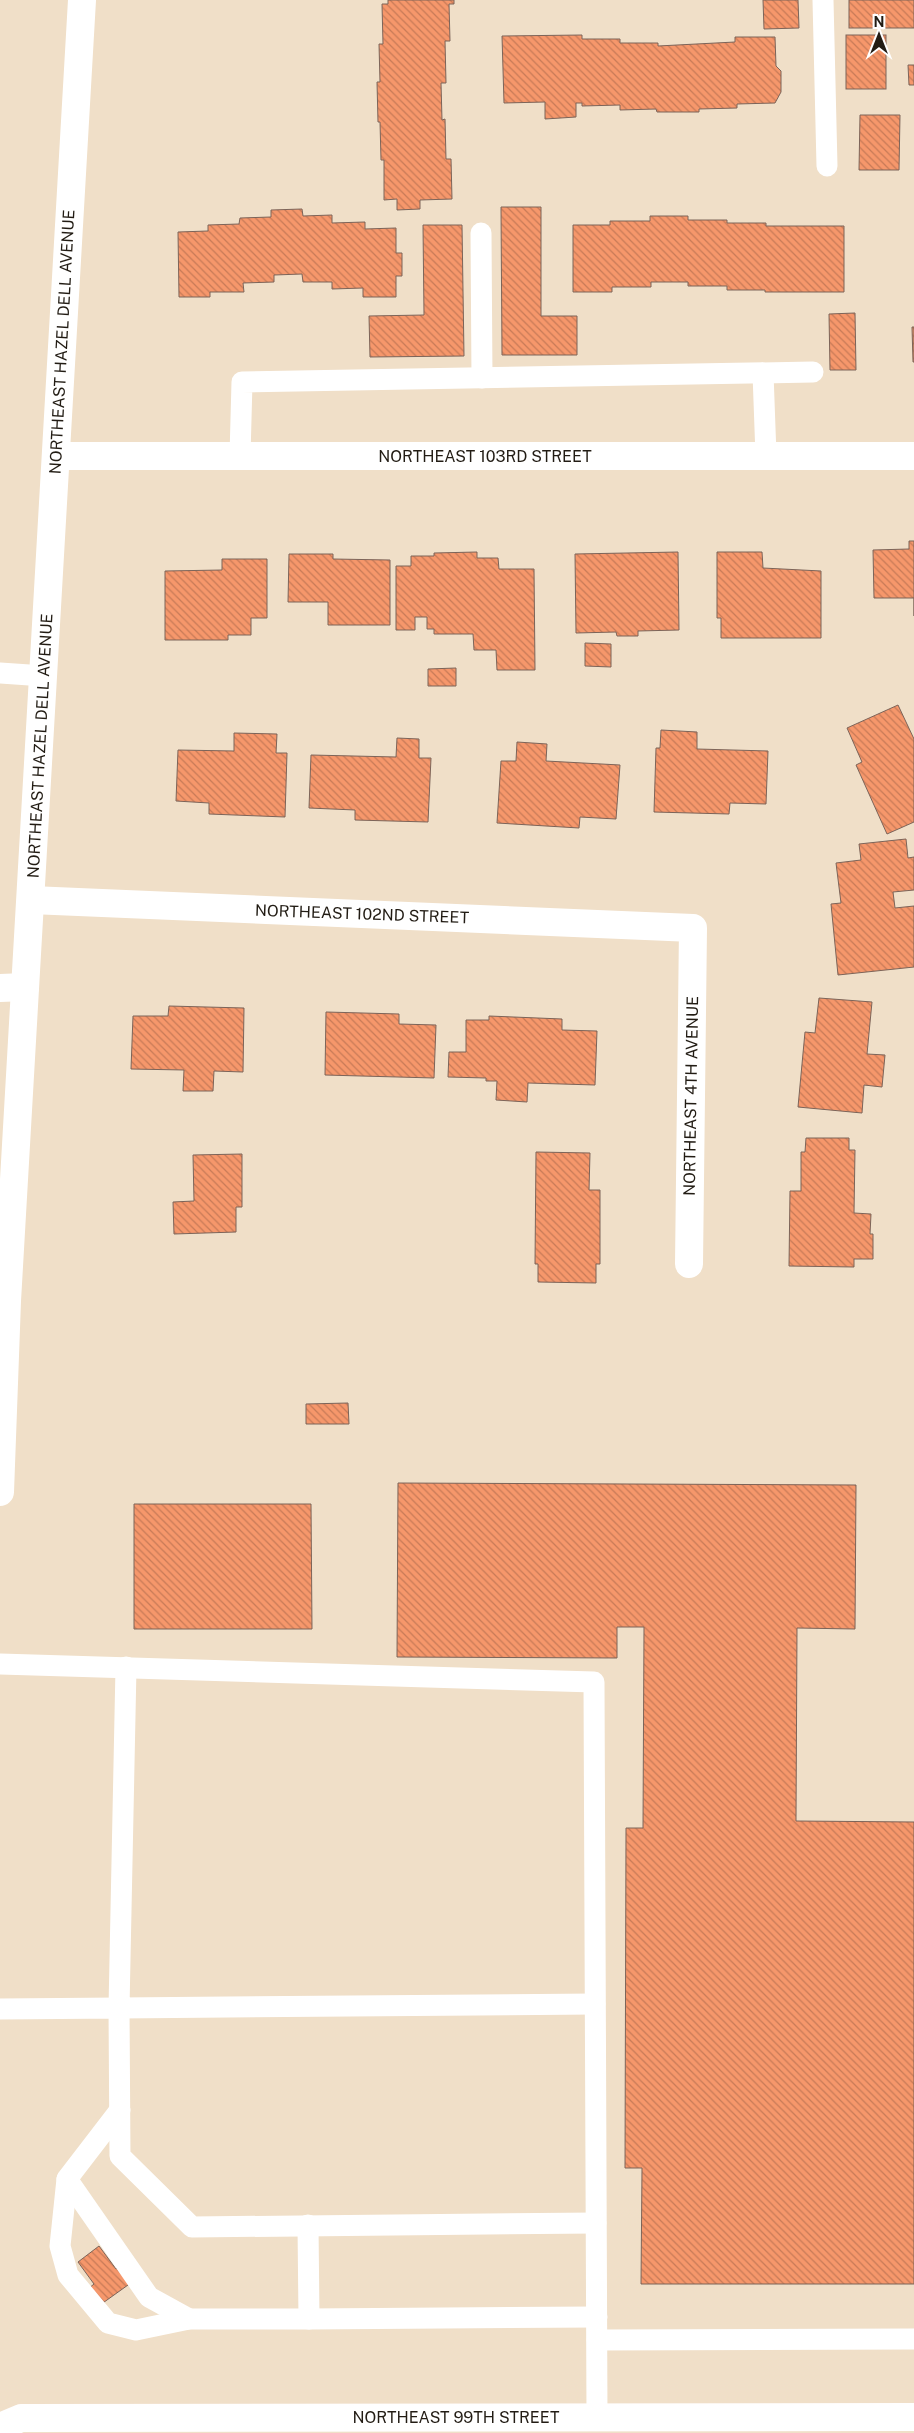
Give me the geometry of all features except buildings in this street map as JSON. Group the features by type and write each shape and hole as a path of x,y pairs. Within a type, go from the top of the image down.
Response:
{"street":[{"name":"NORTHEAST HAZEL DELL AVENUE","path":"0,1492 13,988 31,900 82,0"},
{"name":"NORTHEAST 103RD STREET","path":"56,456 914,456"},
{"name":"NORTHEAST 102ND STREET","path":"31,900 693,928"},
{"name":"NORTHEAST 4TH AVENUE","path":"689,1264 693,928"},
{"name":"NORTHEAST 99TH STREET","path":"0,2427 21,2418 914,2417"}],"lane":[{"path":"823,0 826,166"},
{"path":"481,233 482,378"},
{"path":"240,456 242,382 813,372"},
{"path":"763,373 766,456"},
{"path":"0,673 44,676"},
{"path":"0,1664 594,1682 597,2417"},
{"path":"126,1667 119,2008 120,2156 192,2227 596,2223"},
{"path":"0,2009 595,2004"},
{"path":"120,2110 67,2179 60,2246 68,2275 108,2323 136,2330 189,2319 597,2317"},
{"path":"67,2179 149,2297 189,2319"},
{"path":"308,2225 309,2319"},
{"path":"597,2340 914,2339"}]}
